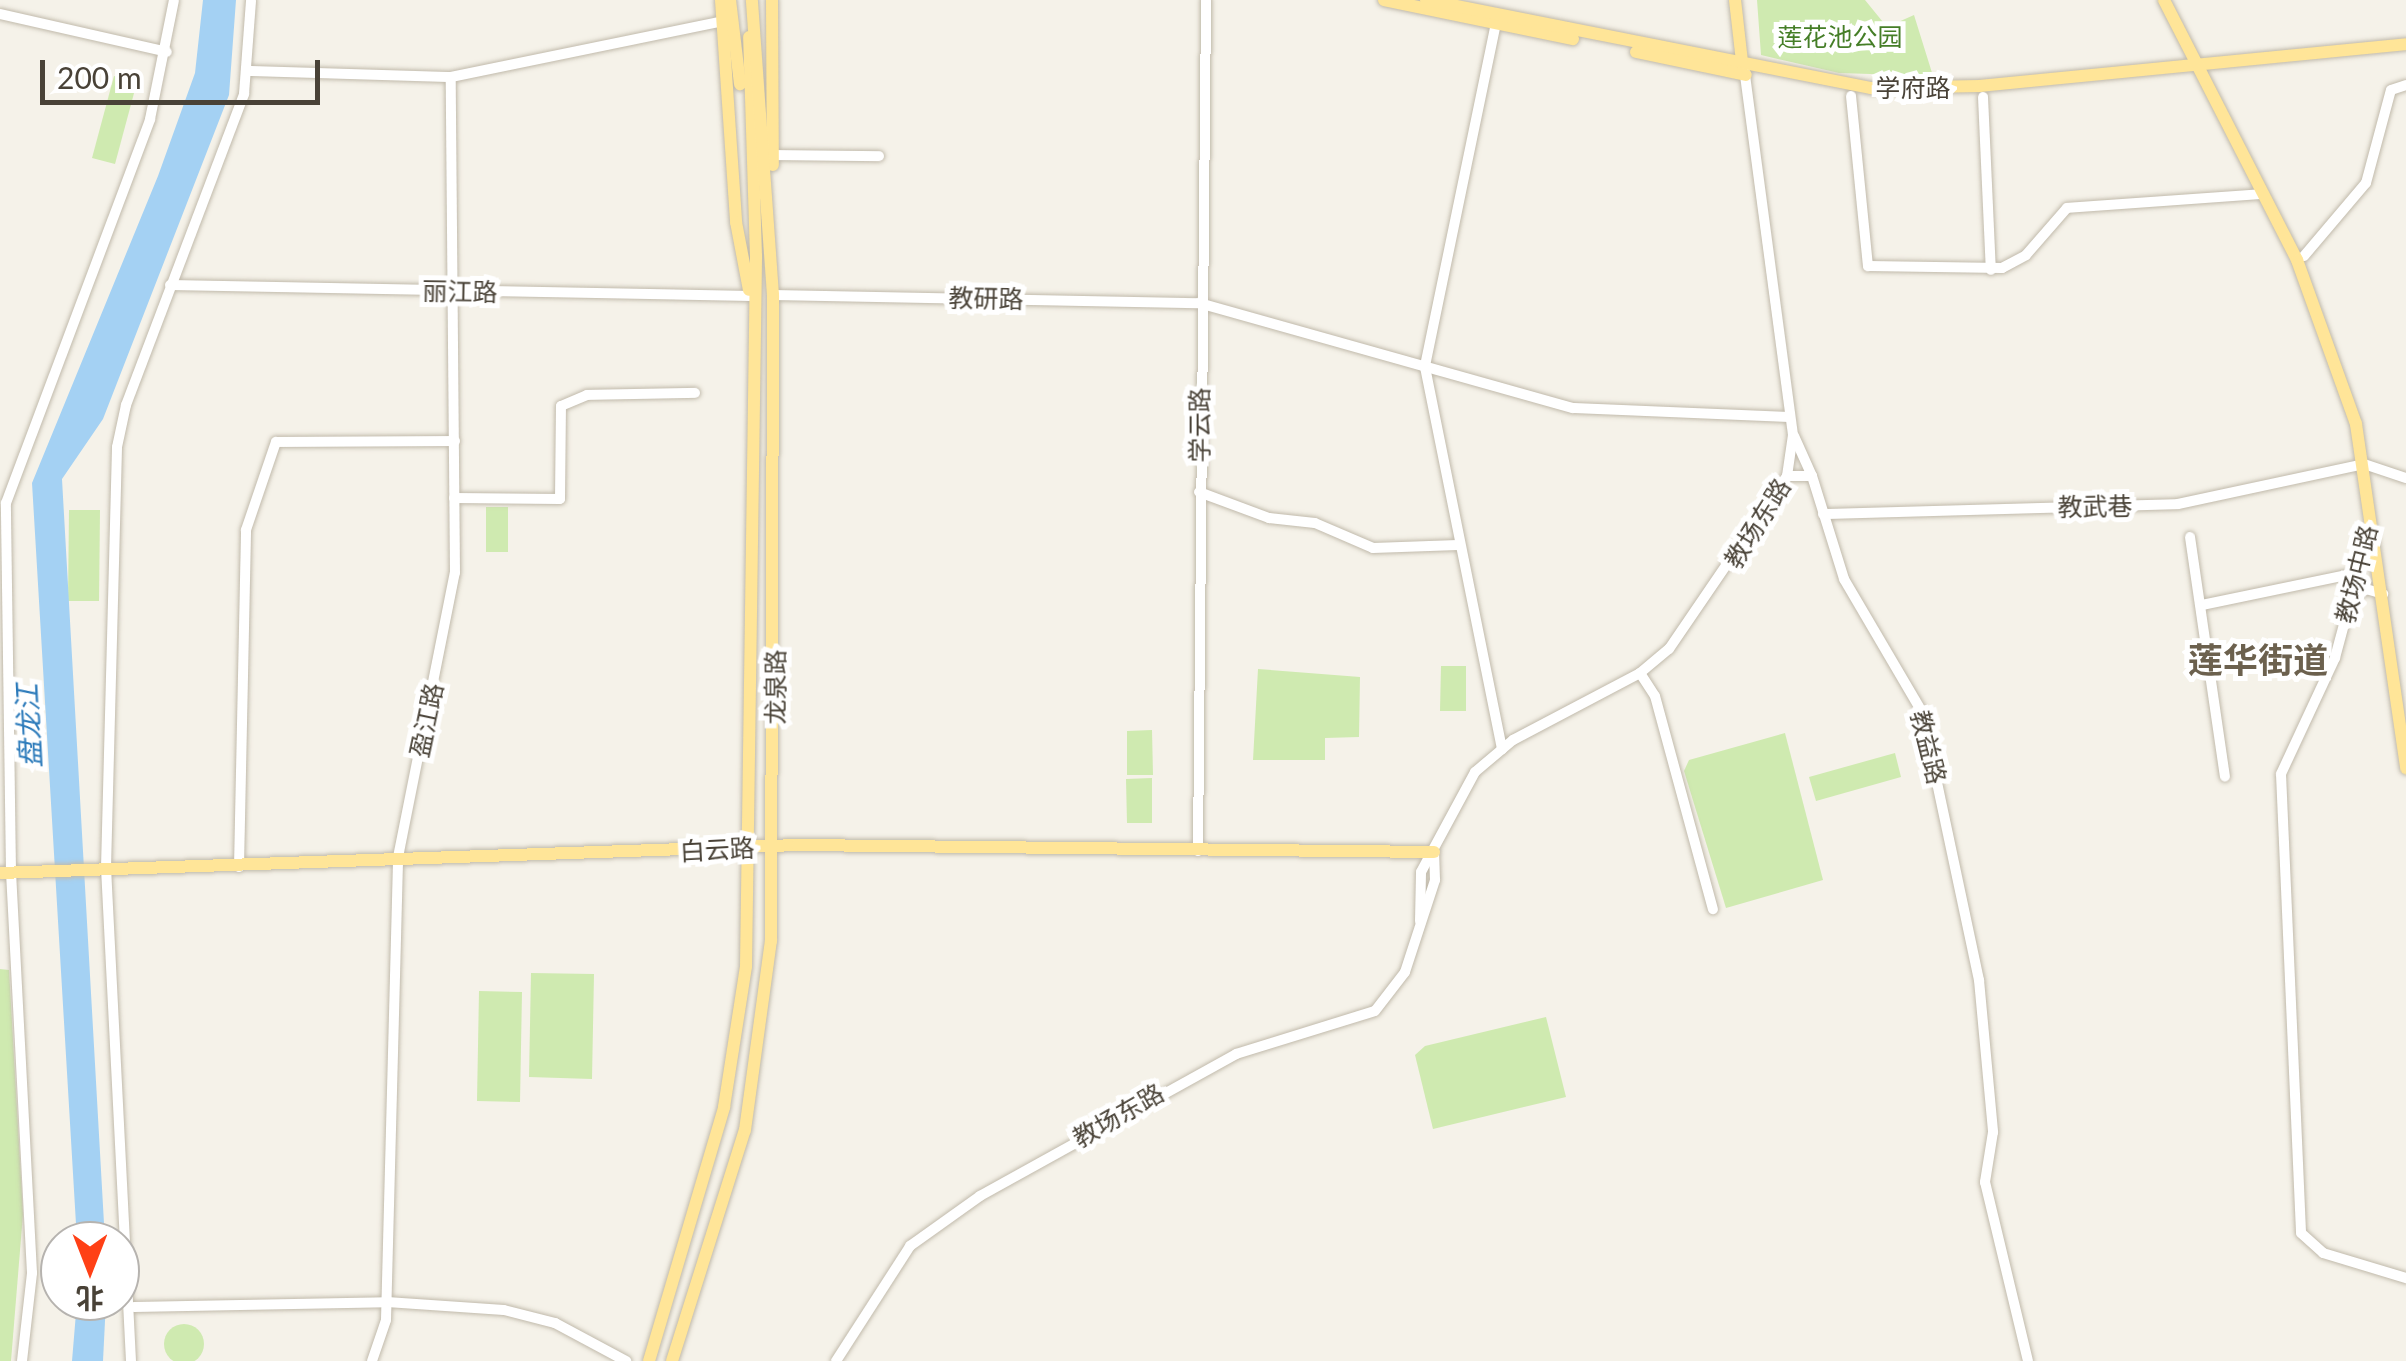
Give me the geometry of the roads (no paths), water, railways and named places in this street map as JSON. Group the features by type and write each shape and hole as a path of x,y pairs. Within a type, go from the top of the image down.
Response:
{"main road":[{"path":"721,0 736,222 751,296"},
{"path":"730,0 751,296"},
{"name":"龙泉路","path":"649,1361 736,1050 752,848 751,296 757,37 744,0"},
{"name":"龙泉路","path":"672,1361 758,1070 775,846 773,295 764,98 752,0"},
{"path":"757,37 761,0"},
{"path":"768,186 775,155 772,0"},
{"name":"学府路","path":"1384,0 1854,86 1932,89 2406,44"},
{"name":"学府路","path":"1426,0 1744,68"},
{"path":"1735,0 1744,68"},
{"name":"教场中路","path":"2164,0 2320,313 2364,464 2372,521"},
{"path":"2372,521 2406,768"},
{"name":"白云路","path":"6,872 775,846 1434,852"}],"street":[{"path":"22,1361 32,1273 6,872 2,532 13,476 125,192 168,52 174,0"},
{"path":"129,1221 106,868 117,447 170,285 226,148 248,71 251,0"},
{"name":"学云路","path":"1198,851 1199,303 1206,0"},
{"path":"0,14 168,52"},
{"path":"248,71 450,77 724,21"},
{"path":"1496,23 1425,367 1502,749"},
{"name":"教场东路","path":"836,1361 910,1246 1171,1085 1236,1054 1375,1011 1405,972 1435,880 1434,852 1475,772 1502,749 1640,673 1723,576 1788,476 1793,435 1744,68"},
{"name":"盈江路","path":"372,1361 386,1302 398,857 452,597 456,292 450,77"},
{"path":"2304,256 2366,183 2391,90 2406,85"},
{"path":"1852,96 1868,266 1991,270 2026,254 2067,208 2262,194"},
{"path":"1983,97 1991,270"},
{"path":"2375,98 2388,102"},
{"path":"775,155 879,156"},
{"name":"丽江路","path":"170,285 751,296"},
{"name":"教研路","path":"773,295 1199,303 1593,411 1790,417"},
{"path":"454,498 560,499 561,406 586,396 695,393"},
{"name":"教益路","path":"1793,435 1812,476 1844,579 1922,712 1979,980 1992,1132 1985,1182 2028,1361"},
{"path":"239,866 246,530 276,442 456,442"},
{"path":"2364,464 2406,478"},
{"name":"教武巷","path":"1823,514 2178,504 2364,464"},
{"path":"1788,476 1812,476"},
{"path":"1199,492 1269,518 1315,523 1373,548 1458,544"},
{"name":"教场中路","path":"2372,521 2323,690 2281,774 2301,1233 2323,1254 2406,1278"},
{"path":"2190,537 2224,776"},
{"path":"2202,605 2357,573"},
{"path":"2350,600 2366,589 2383,594"},
{"path":"1640,673 1655,696 1713,909"},
{"path":"140,1307 386,1302 530,1315 626,1361"},
{"path":"131,1361 133,1321"}],"water":[{"path":"203,0 236,0 229,95 103,419 62,479 104,1221 76,1221 32,483 158,176 195,73"},
{"path":"75,1321 105,1321 103,1361 72,1361"}],"district":[{"name":"莲华街道","path":"2258,659"}],"park label":[{"name":"莲花池公园","path":"1840,36"}],"water label":[{"name":"盘龙江","path":"28,726"}]}
